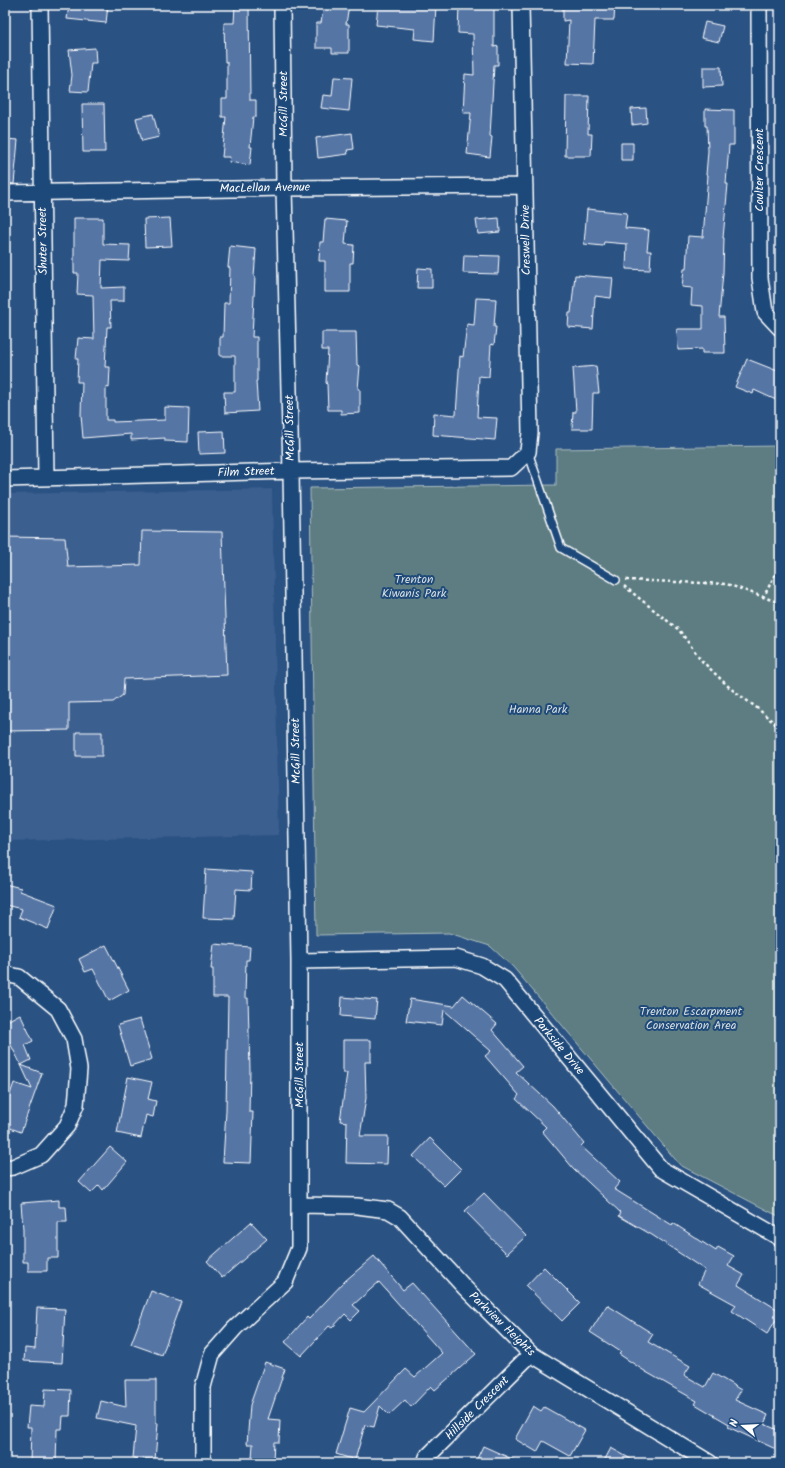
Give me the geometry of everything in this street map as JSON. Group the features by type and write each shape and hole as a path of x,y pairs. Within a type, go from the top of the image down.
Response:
{"street":[{"name":"Shuter Street","path":"40,5 46,478"},
{"name":"McGill Street","path":"203,1463 203,1387 212,1354 235,1328 285,1282 299,1248 299,961 291,471 284,188 282,5"},
{"name":"Creswell Drive","path":"521,5 530,432 528,452"},
{"name":"Coulter Crescent","path":"759,5 760,278 765,312 780,328"},
{"name":"MacLellan Avenue","path":"5,193 284,188 525,186"},
{"name":"Film Street","path":"5,479 291,471 511,468 528,452"},
{"name":"Parkside Drive","path":"299,961 456,958 482,966 505,980 661,1169 780,1238"},
{"path":"5,974 19,977 58,1009 74,1039 79,1069 76,1105 67,1126 41,1155 13,1167 5,1168"},
{"name":"Parkview Heights","path":"299,1205 357,1206 388,1210 400,1217 465,1288 531,1354 710,1463"},
{"name":"Hillside Crescent","path":"425,1463 427,1457 531,1354"}],"lane":[{"path":"528,452 561,548 616,580"}],"path":[{"path":"763,598 780,565"},
{"path":"616,580 727,584 780,603"},
{"path":"616,580 679,630 708,666 730,688 757,708 780,728"}],"shaded area":[{"path":"272,489 279,835 5,841 5,494"}],"green space":[{"name":"Hanna Park","path":"780,446 780,1217 680,1165 513,967 490,946 449,933 316,935 310,488 556,485 556,449"}],"building":[{"path":"69,5 108,5 106,23 67,19"},
{"path":"235,5 249,5 250,100 256,100 256,117 253,117 250,147 252,147 250,165 229,162 230,157 222,157 226,117 222,117 222,99 227,99 227,62 225,62 224,23 234,23"},
{"path":"324,5 349,5 346,24 349,24 349,53 332,53 332,48 316,48 316,23 321,23"},
{"path":"378,5 436,5 434,41 414,39 415,29 376,25"},
{"path":"459,5 494,5 494,47 498,46 498,65 494,65 490,157 467,154 471,113 463,113 465,74 474,75 473,34 458,33"},
{"path":"563,5 615,5 614,20 595,20 593,64 567,63 569,20 563,21"},
{"path":"705,22 723,26 719,42 701,38"},
{"path":"95,48 96,63 91,63 88,92 70,91 72,75 69,50"},
{"path":"703,67 721,67 722,86 703,87"},
{"path":"334,77 352,78 349,111 321,108 323,95 332,96"},
{"path":"566,96 589,96 588,134 592,134 591,156 565,156"},
{"path":"82,104 104,104 105,152 83,152"},
{"path":"646,108 647,123 632,125 631,109"},
{"path":"705,109 734,110 734,145 729,145 726,184 728,184 723,238 723,273 719,317 724,317 725,353 702,353 702,349 678,350 677,329 703,329 703,306 691,305 692,288 682,287 684,269 686,269 688,236 703,237 708,175 706,175 708,151 707,126 705,126"},
{"path":"153,114 159,137 142,141 136,118"},
{"path":"352,133 354,149 347,150 348,154 318,158 316,138"},
{"path":"5,139 18,140 14,184 5,183"},
{"path":"621,143 633,143 633,160 621,160"},
{"path":"587,209 627,213 625,228 649,230 647,251 651,251 650,270 626,269 627,244 604,242 603,246 584,244"},
{"path":"74,218 103,218 103,244 130,245 129,261 102,260 101,288 124,287 124,301 110,301 111,327 107,327 105,367 110,367 109,388 106,387 106,420 113,420 113,422 165,420 165,407 189,408 188,442 165,441 165,438 131,440 131,434 83,438 81,415 82,382 77,382 78,359 76,359 78,338 94,339 93,295 77,294 78,273 74,273"},
{"path":"170,218 172,246 145,247 144,219"},
{"path":"499,218 500,232 478,234 476,220"},
{"path":"325,219 347,221 345,244 354,245 353,263 350,263 350,292 325,292 325,261 319,261 320,242 323,242"},
{"path":"230,246 256,249 252,337 257,337 256,381 258,411 225,413 224,392 235,392 235,356 220,356 220,337 223,337 224,303 229,303 230,268 228,267"},
{"path":"464,255 499,256 498,274 463,273"},
{"path":"418,268 432,269 432,288 417,288"},
{"path":"575,275 613,278 611,298 595,296 593,329 568,327"},
{"path":"476,298 496,299 494,327 496,327 494,345 491,344 489,377 479,376 477,417 497,418 495,440 433,435 434,413 456,415 460,356 463,357 467,324 474,325"},
{"path":"322,332 356,332 357,365 360,366 358,389 360,389 360,413 341,414 341,410 328,410 326,383 328,350 322,350"},
{"path":"747,359 780,372 780,391 776,400 754,390 753,394 735,387"},
{"path":"596,366 599,393 593,393 592,429 572,429 573,412 576,412 573,368"},
{"path":"224,431 225,453 199,454 198,432"},
{"path":"142,531 222,532 227,675 124,679 123,695 113,702 69,703 69,730 5,731 5,537 65,538 68,567 141,565"},
{"path":"76,732 102,732 102,756 76,756"},
{"path":"206,869 252,872 251,890 236,889 234,919 203,918"},
{"path":"5,884 21,888 20,891 57,905 48,929 19,917 22,909 5,905"},
{"path":"214,944 250,947 249,960 246,960 245,998 248,998 250,1070 249,1112 253,1112 251,1163 223,1162 226,1111 228,997 213,997 213,969 211,969"},
{"path":"106,945 129,990 109,1001 93,969 85,972 79,959"},
{"path":"463,995 497,1024 492,1030 523,1066 516,1072 553,1106 584,1143 581,1146 620,1182 614,1189 672,1225 673,1223 716,1251 718,1247 734,1256 728,1266 744,1275 738,1285 780,1311 780,1314 767,1334 732,1311 736,1305 698,1284 705,1270 652,1235 619,1216 621,1213 573,1168 542,1131 546,1127 516,1099 519,1095 485,1056 491,1051 444,1010 442,1025 406,1021 410,999 454,1006"},
{"path":"342,997 377,1000 375,1019 341,1016"},
{"path":"20,1014 33,1041 25,1045 31,1060 21,1065 5,1033 5,1022"},
{"path":"140,1019 152,1059 130,1066 118,1025"},
{"path":"343,1040 371,1040 371,1062 365,1062 366,1098 360,1136 388,1136 387,1164 346,1163 347,1122 340,1121 347,1073 343,1073"},
{"path":"21,1065 42,1073 21,1132 5,1126 5,1108 14,1083 32,1089"},
{"path":"128,1077 152,1082 148,1099 156,1101 153,1117 146,1115 141,1138 117,1133"},
{"path":"430,1138 461,1169 444,1186 413,1156"},
{"path":"110,1147 127,1162 103,1190 99,1185 91,1193 79,1182"},
{"path":"484,1193 526,1236 507,1254 465,1211"},
{"path":"59,1200 59,1207 66,1207 67,1222 58,1222 58,1258 47,1258 47,1271 28,1271 28,1262 23,1262 21,1203"},
{"path":"251,1222 267,1239 222,1278 207,1261"},
{"path":"374,1256 403,1290 412,1283 476,1354 435,1390 431,1386 411,1407 405,1400 389,1415 380,1406 374,1427 365,1425 355,1460 336,1454 350,1408 364,1412 406,1369 415,1377 442,1353 379,1282 353,1305 360,1311 351,1320 345,1314 332,1328 329,1326 301,1356 285,1342 307,1317 309,1319 345,1281"},
{"path":"544,1267 580,1303 562,1321 526,1286"},
{"path":"151,1291 181,1302 162,1355 131,1344"},
{"path":"607,1305 653,1334 648,1342 690,1366 684,1375 705,1387 713,1373 741,1390 735,1400 768,1415 764,1424 780,1431 780,1451 728,1427 729,1424 695,1404 697,1401 646,1372 619,1354 621,1352 590,1332"},
{"path":"37,1308 65,1309 62,1363 24,1361 25,1348 35,1349"},
{"path":"265,1362 285,1369 268,1419 280,1420 279,1442 274,1442 273,1460 252,1458 253,1444 247,1444 250,1405"},
{"path":"125,1380 156,1380 156,1423 158,1423 155,1460 133,1458 136,1426 97,1418 101,1401 126,1407"},
{"path":"45,1389 71,1390 70,1416 63,1416 62,1429 57,1429 56,1463 30,1463 31,1427 27,1427 29,1406 44,1407"},
{"path":"533,1406 541,1411 544,1407 585,1430 570,1456 543,1441 537,1452 515,1439"},
{"path":"483,1446 521,1463 475,1463"},
{"path":"611,1448 638,1463 603,1463"}],"park label":[{"name":"Trenton Kiwanis Park","path":"414,586"},
{"name":"Trenton Escarpment Conservation Area","path":"691,1018"}]}
